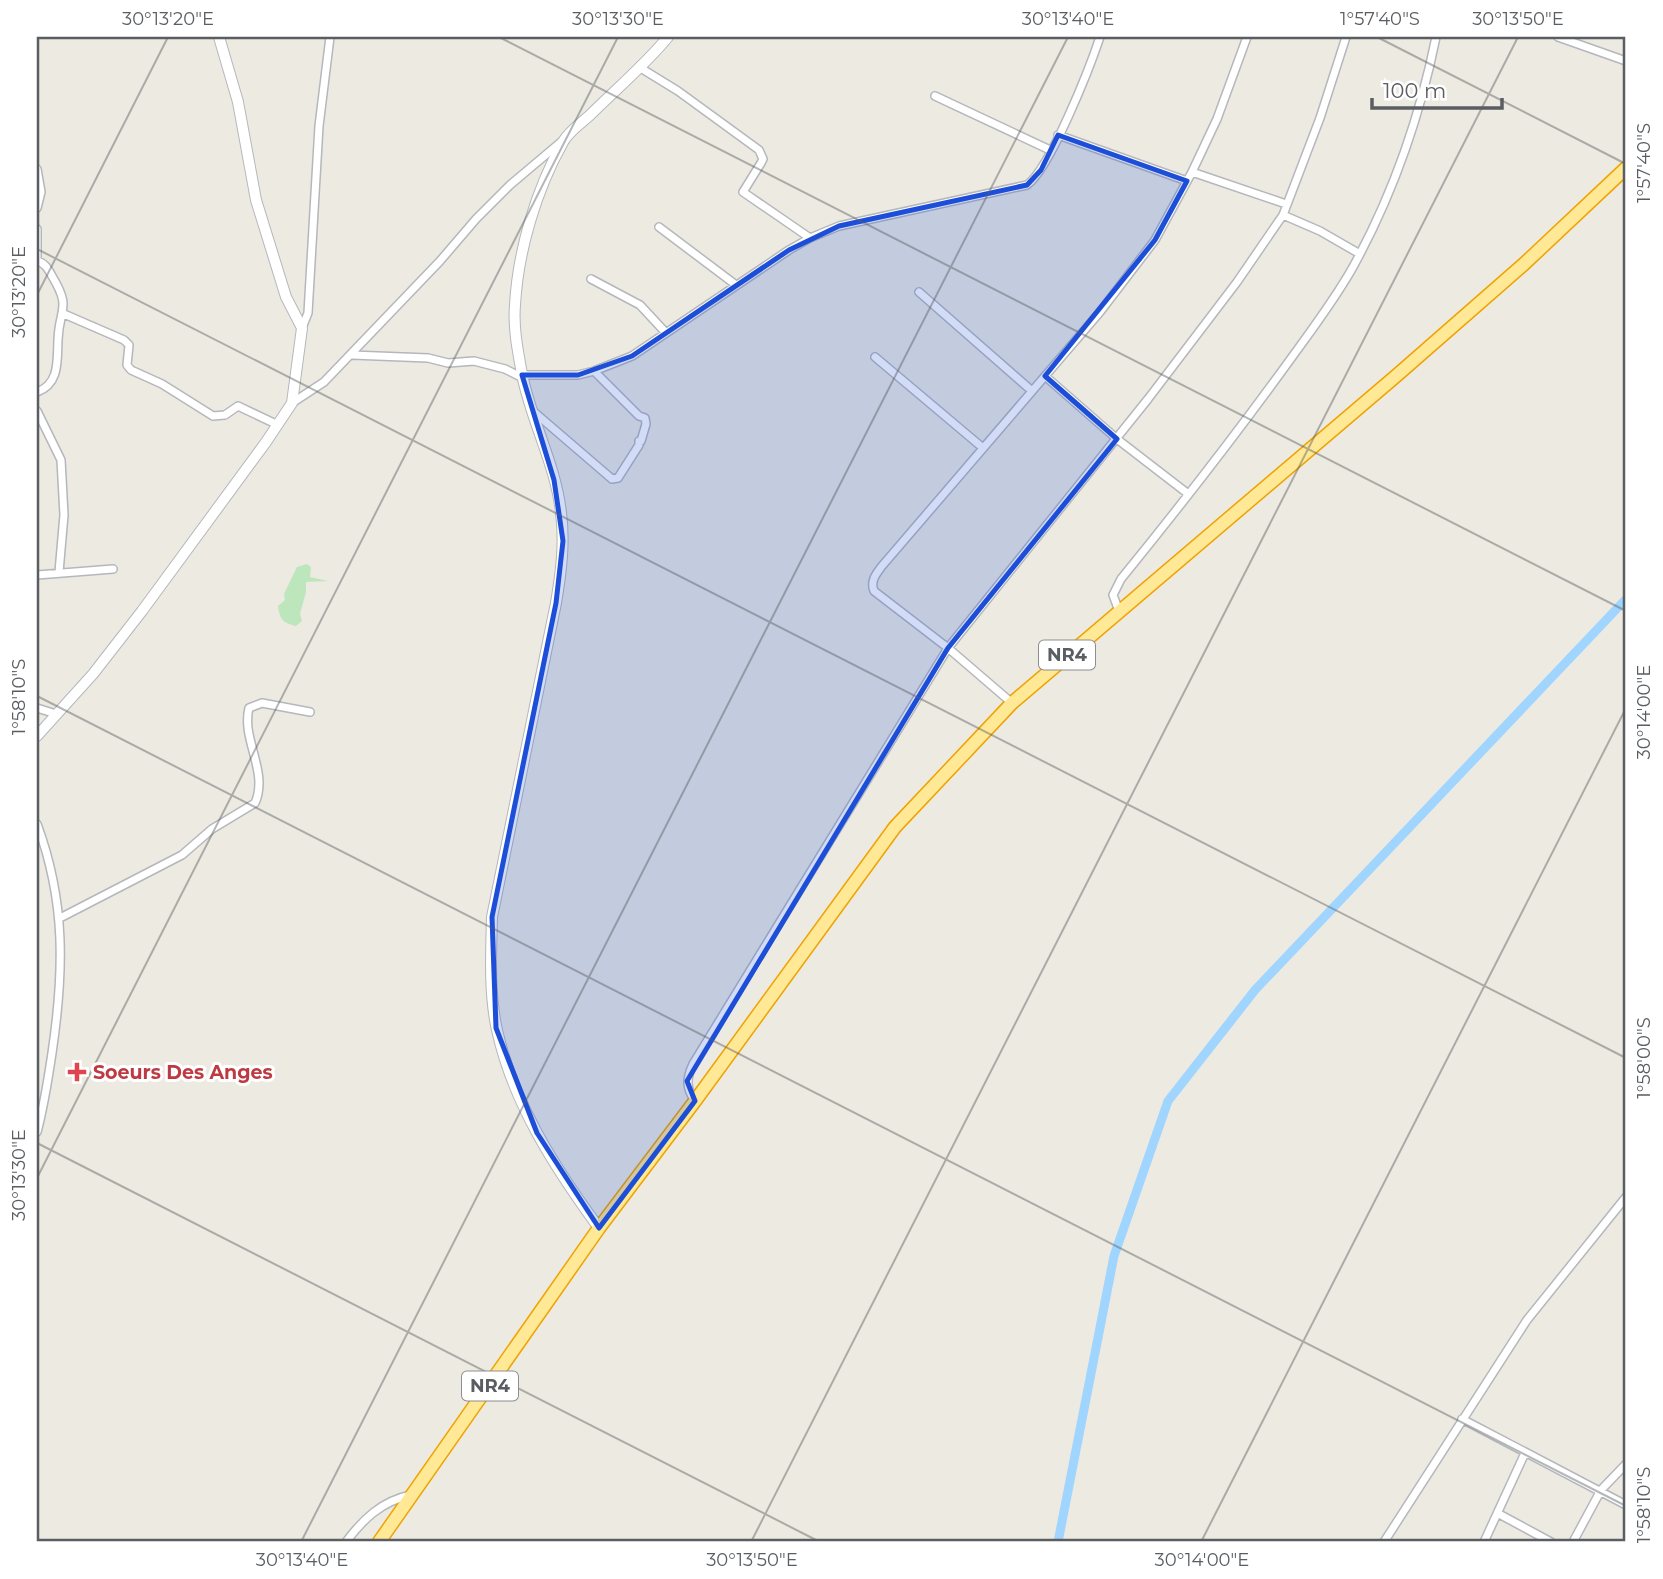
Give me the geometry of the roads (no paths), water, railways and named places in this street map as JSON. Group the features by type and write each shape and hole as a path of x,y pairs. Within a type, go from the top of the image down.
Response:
{"highway":[{"name":"NR4","path":"379,1542 600,1228 895,827 1012,703 1396,376 1524,264 1626,169"}],"street":[{"path":"219,37 238,102 256,200 286,297 302,328"},
{"path":"292,403 302,328 308,313 319,126 330,37"},
{"path":"37,736 93,674 142,611 292,403 324,382 352,355 476,219 510,185 564,140 668,37"},
{"path":"352,355 428,358 448,363 474,361 523,376 578,376 632,356 810,237 856,221 1019,188 1038,176 1100,37"},
{"path":"1012,703 948,648 874,591 872,585 882,566 1100,312 1155,240 1217,119 1247,37"},
{"path":"695,1101 689,1092 687,1081 692,1064 948,648 1117,439 1237,282 1283,215 1320,118 1346,37"},
{"path":"1119,611 1113,598 1114,590 1187,493 1238,432 1336,295 1360,254 1391,186 1414,124 1436,37"},
{"path":"1558,37 1626,61"},
{"path":"639,66 678,90 758,150 763,159 743,192 810,237"},
{"path":"935,96 1050,150"},
{"path":"1058,135 1187,181"},
{"path":"564,140 546,178 523,252 515,306 516,336 523,376 561,511 562,573 492,917 491,960 496,1028 514,1086 561,1174 600,1228"},
{"path":"37,169 40,192 37,208"},
{"path":"1192,172 1286,204"},
{"path":"1283,215 1320,230 1360,254"},
{"path":"659,227 736,285"},
{"path":"37,229 37,259 60,288 64,314 58,333 58,360 54,379 37,392"},
{"path":"591,279 640,305 666,333"},
{"path":"919,292 1032,391"},
{"path":"64,314 124,340 129,345 127,365 131,370 162,384 213,416 225,415 238,406 278,425"},
{"path":"875,357 984,448"},
{"path":"534,412 612,479 618,478 641,441 645,418 639,416 594,372"},
{"path":"1045,376 1117,439 1187,493"},
{"path":"37,411 61,460 64,515 59,572"},
{"path":"37,575 113,569"},
{"path":"60,918 182,855 212,829 255,803 260,787 247,720 249,708 262,703 310,712"},
{"path":"37,708 56,714"},
{"path":"37,824 60,918 61,967 59,1005 44,1105 37,1132"},
{"path":"1384,1542 1527,1320 1626,1197"},
{"path":"1462,1419 1626,1505"},
{"path":"1484,1542 1525,1453"},
{"path":"1573,1542 1601,1490 1626,1464"},
{"path":"346,1542 376,1509 397,1498 411,1495"},
{"path":"1499,1514 1551,1542"}],"waterway":[{"path":"1058,1542 1114,1256 1168,1101 1255,990 1626,599"}],"place":[{"name":"Soeurs Des Anges","path":"77,1072"}]}
